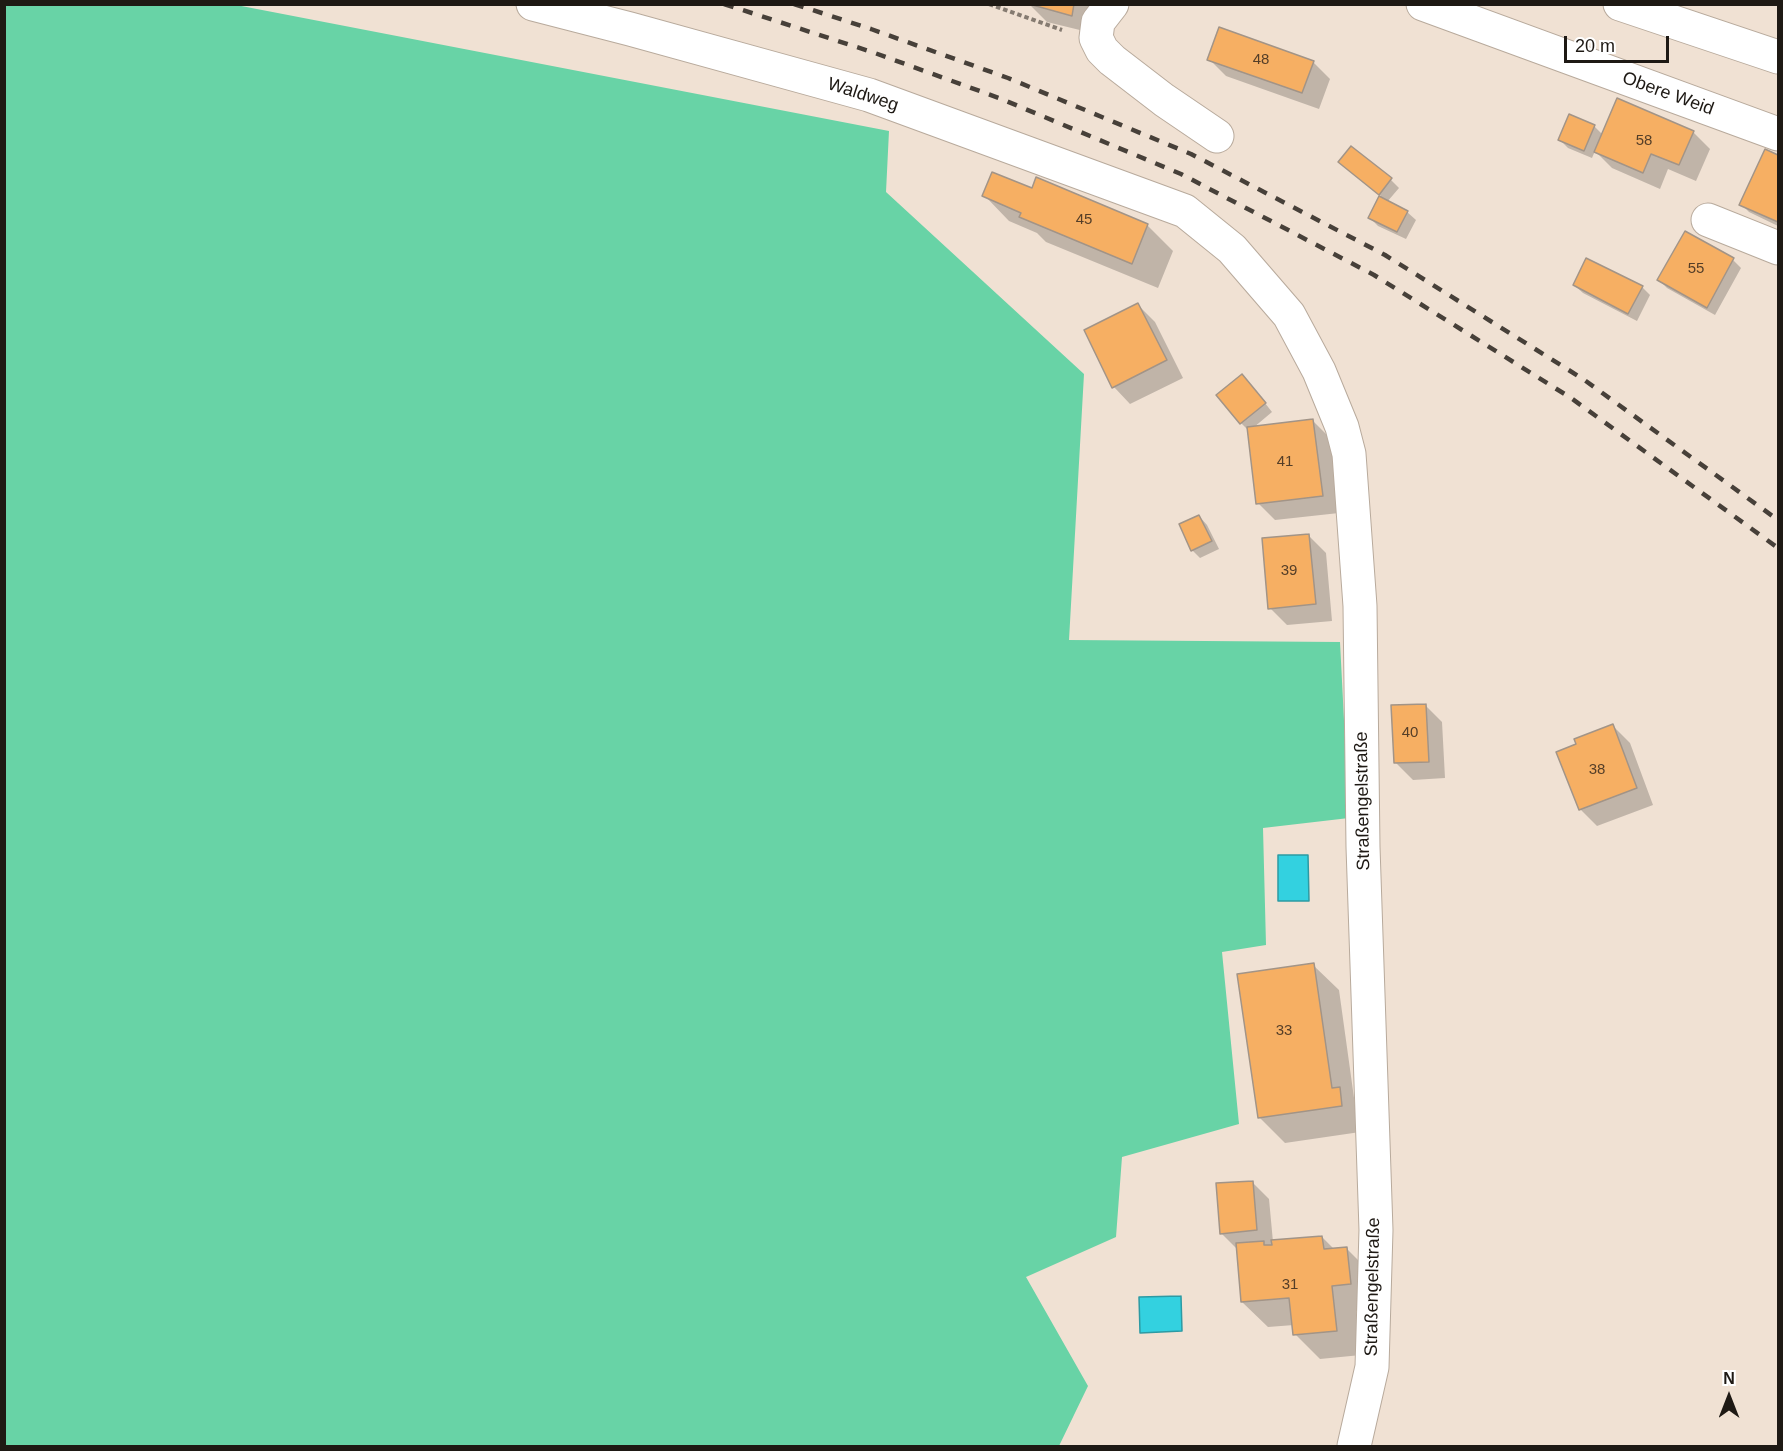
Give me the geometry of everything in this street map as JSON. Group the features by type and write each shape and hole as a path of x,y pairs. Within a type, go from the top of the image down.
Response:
{"street":[{"name":"Waldweg","path":"533,4 869,95 1185,211"},
{"path":"1112,4 1098,22 1096,38 1102,50 1164,100 1217,136"},
{"name":"Obere Weid","path":"1423,4 1779,134"},
{"path":"1620,4 1779,57"},
{"name":"Straßengelstraße","path":"1185,211 1232,249 1289,315 1319,371 1342,426 1349,454 1360,606 1363,859 1376,1230 1372,1366 1354,1446"},
{"path":"1708,220 1779,248"}],"path":[{"path":"989,4 1056,28 1096,38"}],"green space":[{"path":"231,4 889,131 886,192 1084,374 1069,640 1340,642 1349,818 1263,828 1266,945 1222,952 1239,1124 1122,1157 1116,1237 1026,1277 1088,1386 1059,1446 5,1446 5,5"}],"water":[{"path":"1278,855 1308,855 1309,901 1278,901"},
{"path":"1181,1296 1182,1331 1140,1333 1139,1297"}],"building":[{"path":"1029,4 1074,4 1072,16"},
{"path":"1219,27 1314,61 1302,93 1207,60"},
{"path":"1617,98 1694,131 1679,165 1651,154 1643,173 1594,152"},
{"path":"1569,114 1595,125 1584,151 1558,140"},
{"path":"1351,146 1392,178 1379,195 1338,162"},
{"path":"1765,149 1778,155 1778,222 1739,205"},
{"path":"992,172 1032,188 1036,177 1148,224 1132,264 1019,217 1021,213 982,196"},
{"path":"1379,196 1408,211 1397,232 1368,218"},
{"path":"1685,231 1734,258 1707,308 1657,280"},
{"path":"1586,258 1643,286 1628,314 1573,285"},
{"path":"1138,303 1167,360 1112,388 1084,330"},
{"path":"1242,374 1266,403 1240,424 1216,395"},
{"path":"1313,419 1323,496 1256,504 1247,427"},
{"path":"1199,515 1212,541 1191,551 1179,524"},
{"path":"1309,534 1316,604 1268,609 1262,538"},
{"path":"1426,704 1429,762 1394,763 1391,705"},
{"path":"1613,724 1637,788 1579,810 1556,752 1576,744 1574,739"},
{"path":"1314,963 1332,1088 1340,1087 1342,1106 1258,1118 1237,974"},
{"path":"1253,1181 1257,1230 1220,1234 1216,1183"},
{"path":"1322,1236 1324,1249 1347,1247 1351,1284 1332,1286 1337,1331 1293,1335 1289,1298 1241,1302 1236,1243 1264,1241 1264,1245 1272,1245 1271,1240"}],"railway":[{"path":"724,4 872,52 999,98 1181,174 1374,275 1571,398 1778,548"},
{"path":"794,4 1008,78 1191,154 1385,255 1583,379 1778,520"}]}
